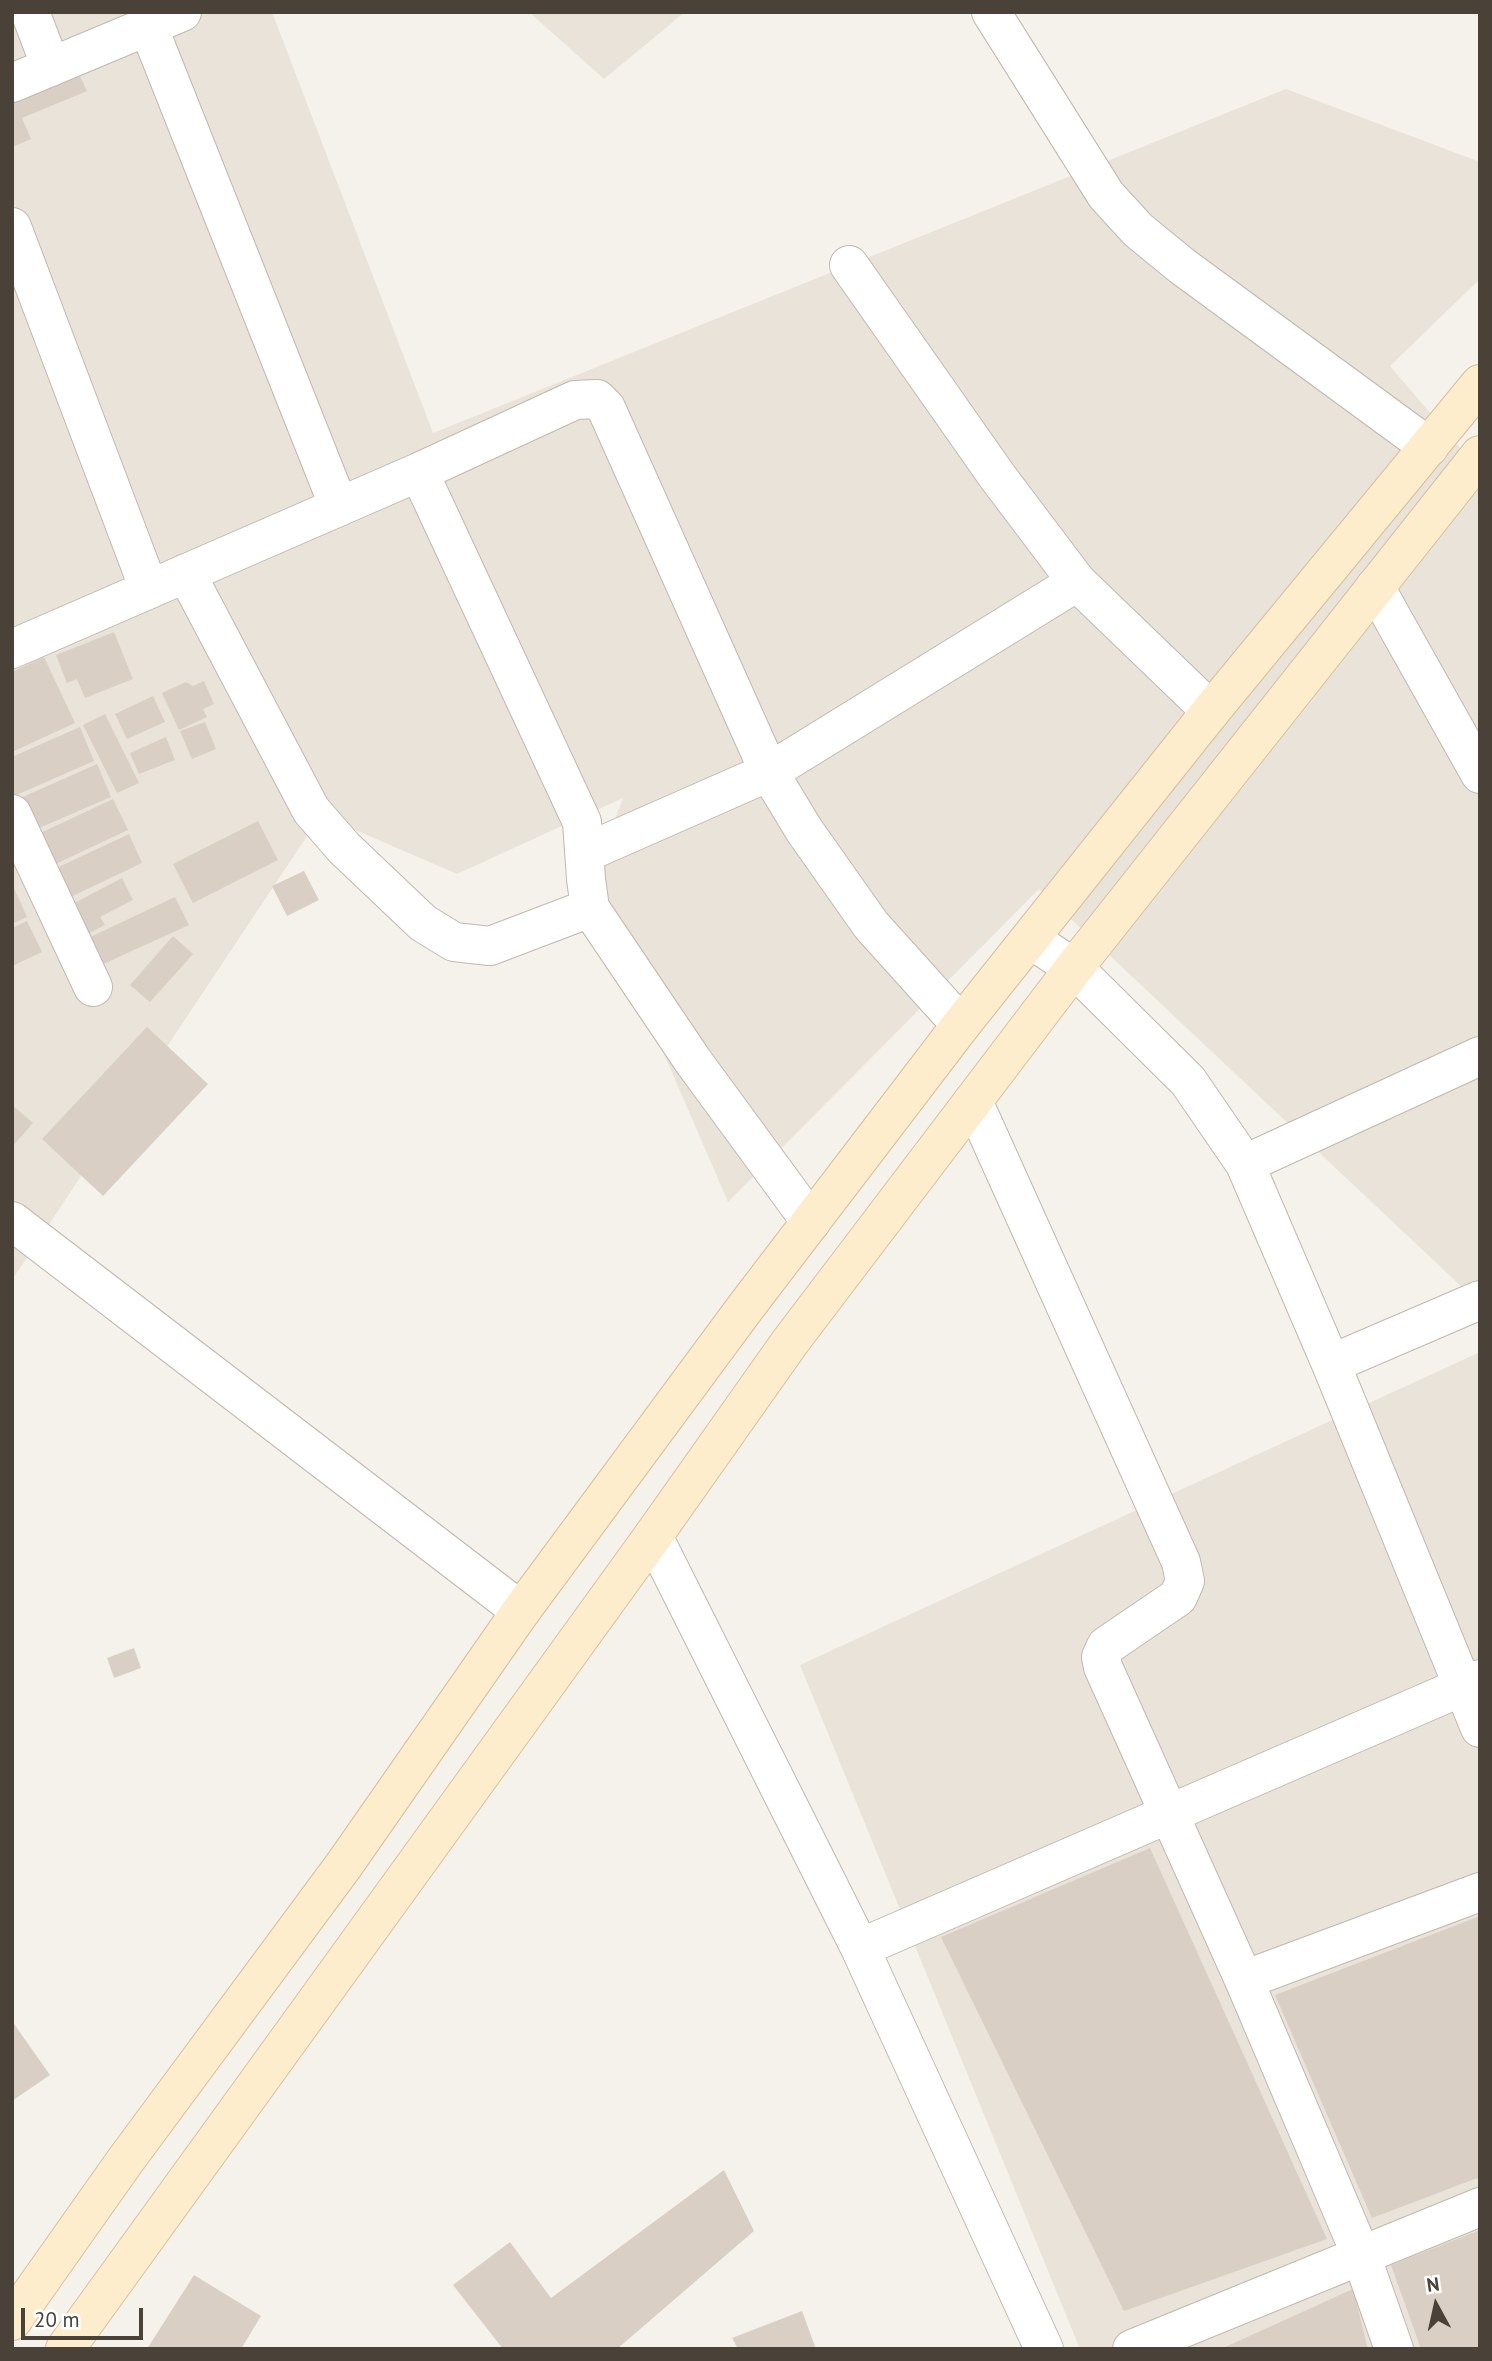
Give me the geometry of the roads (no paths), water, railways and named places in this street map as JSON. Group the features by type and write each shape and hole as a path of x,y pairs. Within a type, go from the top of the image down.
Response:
{"main road":[{"path":"12,2321 125,2161 344,1865 520,1611 745,1308 961,1025 1210,711 1480,384"},
{"path":"65,2349 653,1536 790,1342 1074,968 1480,455"},
{"path":"745,1308 790,1342"}],"street":[{"path":"30,12 51,67"},
{"path":"12,83 182,12"},
{"path":"991,12 1106,194 1138,230 1182,267 1429,447"},
{"path":"148,26 339,506"},
{"path":"12,228 149,589"},
{"path":"849,265 997,476 1077,582 1210,711"},
{"path":"12,649 419,472 575,400 597,398 606,408 769,772 803,830 871,925 961,1025"},
{"path":"419,472 582,822 590,908 693,1061 811,1223"},
{"path":"186,573 311,810 344,848 423,923 454,942 490,946 590,908"},
{"path":"586,853 769,772 1077,582"},
{"path":"1375,587 1480,774"},
{"path":"12,814 93,987"},
{"path":"1030,939 1074,968 1188,1081 1245,1164 1471,1683 1480,1728"},
{"path":"1245,1164 1480,1056"},
{"path":"973,1101 1181,1562 1185,1581 1178,1597 1106,1646 1101,1657 1244,1980 1361,2255 1394,2349"},
{"path":"12,1221 520,1611"},
{"path":"1331,1364 1480,1300"},
{"path":"653,1536 860,1948 1044,2349"},
{"path":"860,1948 1471,1683"},
{"path":"1244,1980 1480,1892"},
{"path":"1132,2349 1480,2207"}]}
